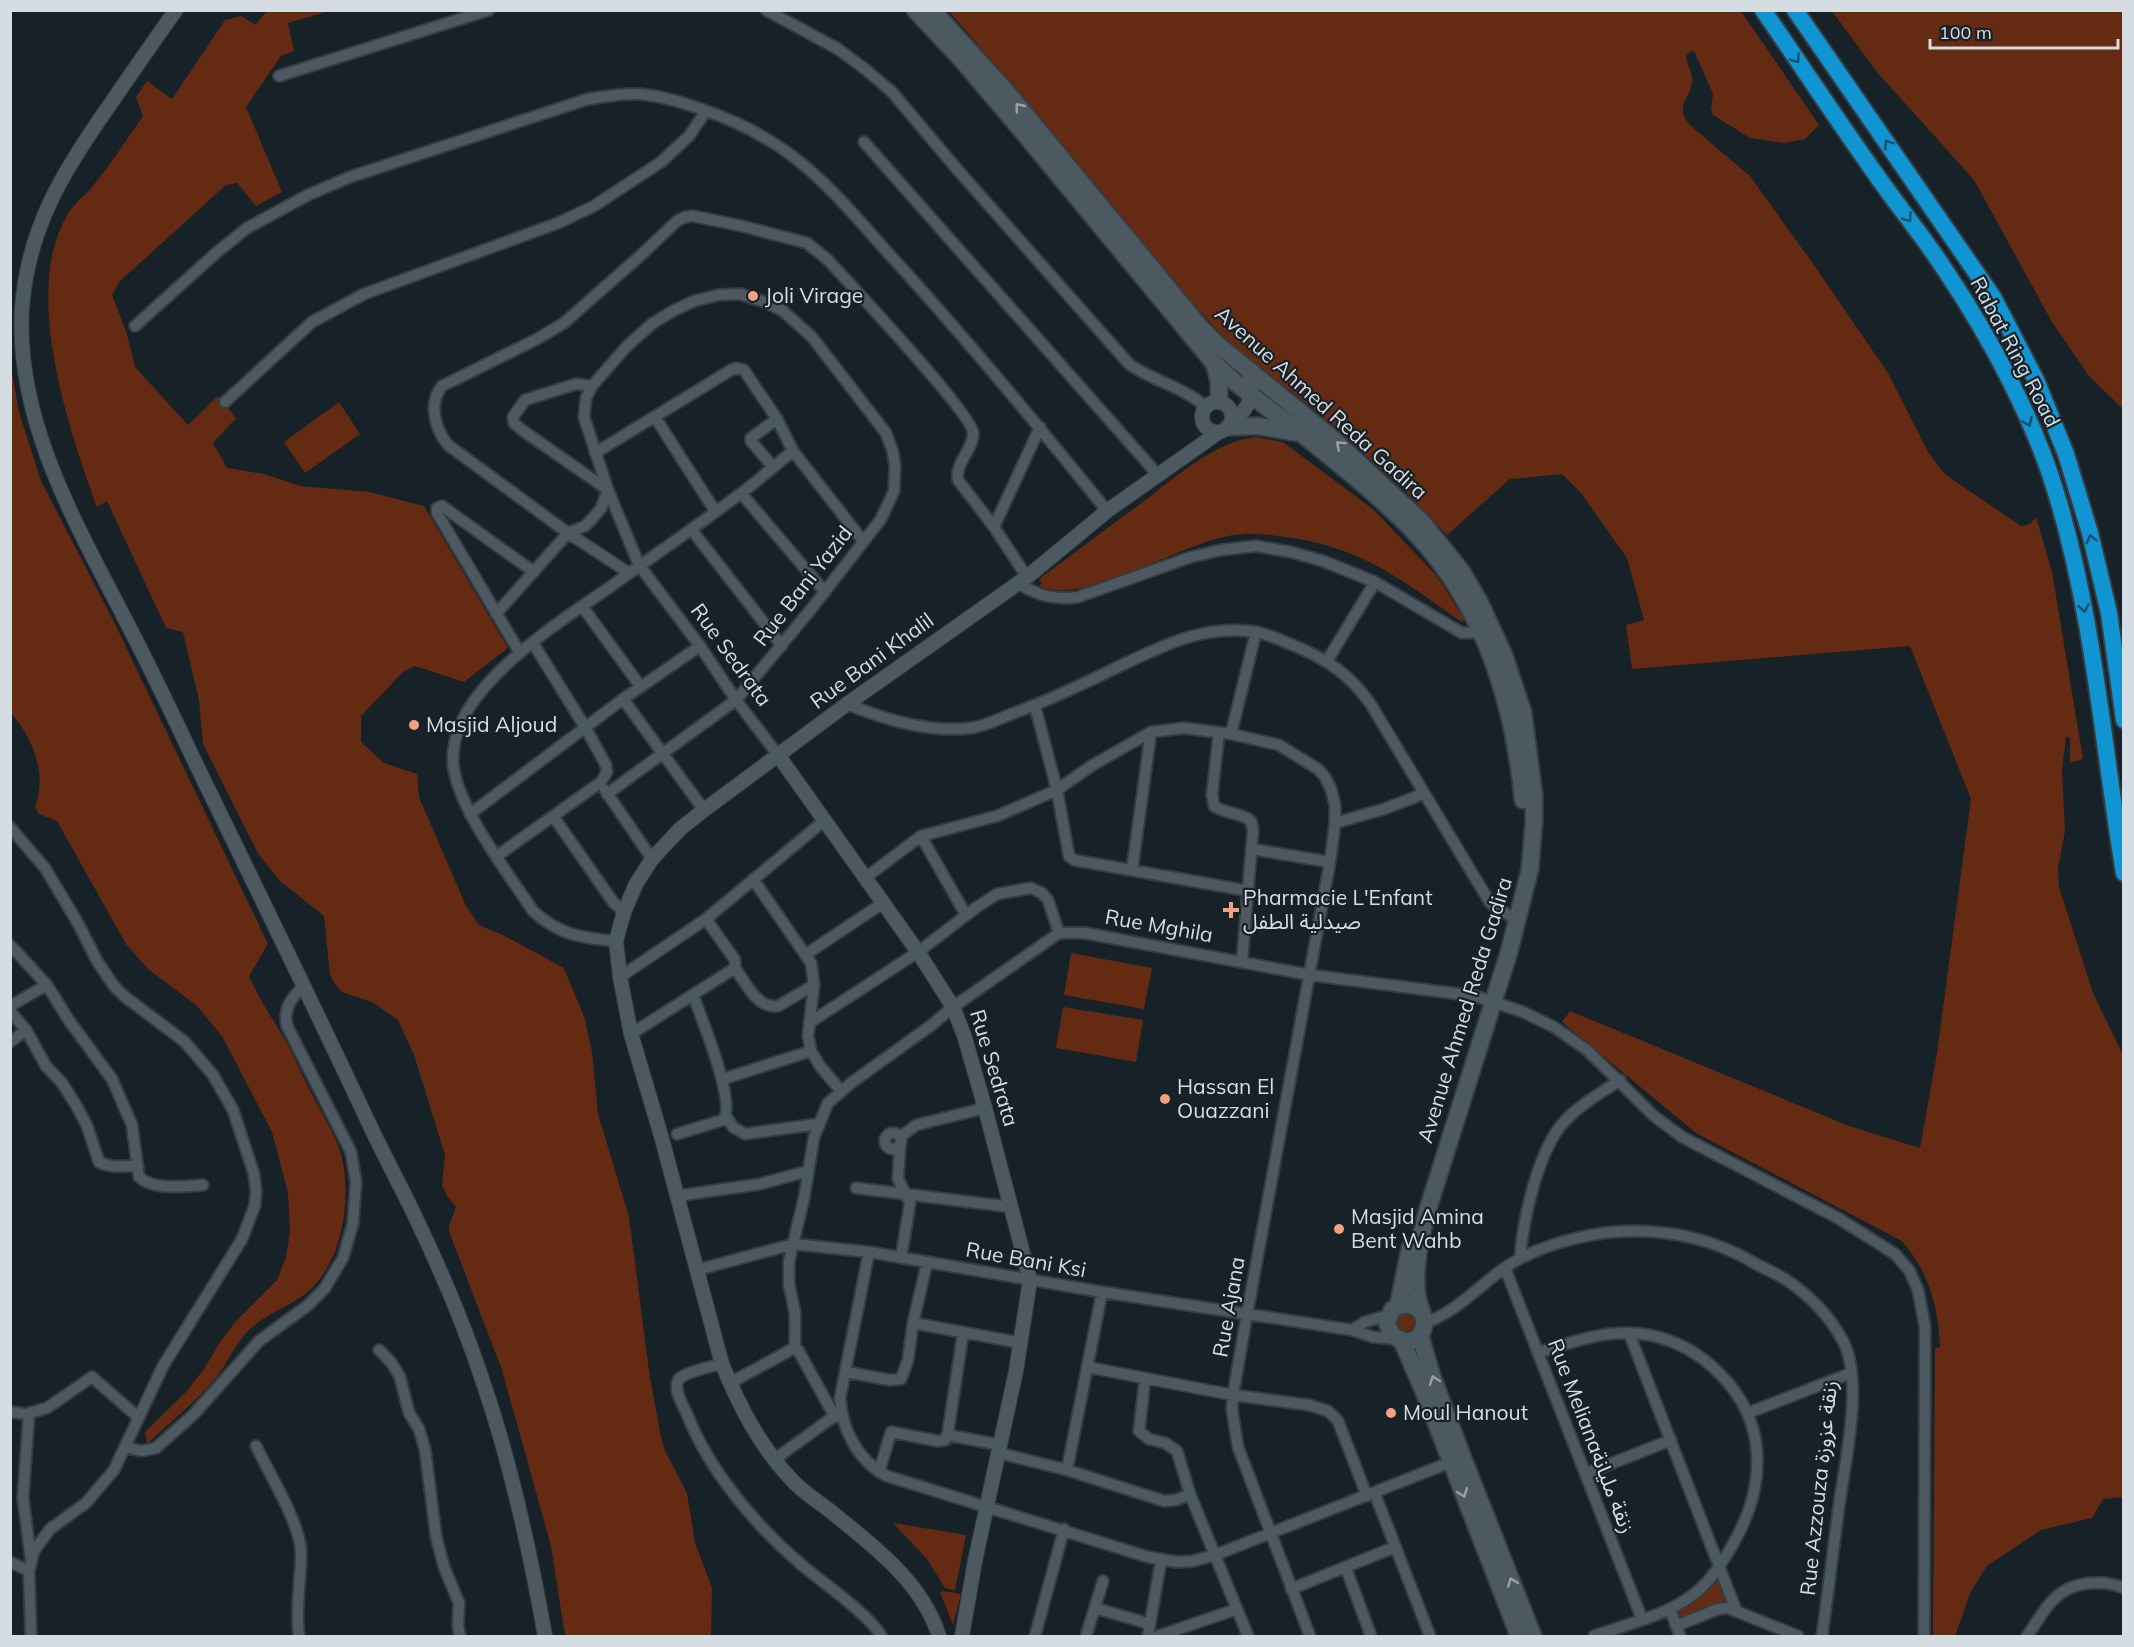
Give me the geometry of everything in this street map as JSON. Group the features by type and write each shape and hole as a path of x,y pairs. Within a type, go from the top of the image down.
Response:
{"highway":[{"name":"Rabat Ring Road","path":"1763,10 1947,272 1977,321 2020,401 2057,495 2077,575 2091,646 2124,873"},
{"name":"Rabat Ring Road","path":"1795,10 1993,297 2036,380 2066,454 2090,533 2109,614 2124,720"}],"main road":[{"name":"Avenue Ahmed Reda Gadira","path":"915,10 1000,105 1213,362 1247,382 1269,386 1332,438 1422,522 1462,572 1494,630 1513,679 1523,712 1531,766 1534,820 1533,844 1523,899 1421,1204 1393,1311"},
{"name":"Avenue Ahmed Reda Gadira","path":"932,10 1006,90 1247,382 1302,434 1392,511 1426,545 1456,586 1491,654 1507,700 1519,765 1523,833 1517,880 1489,1000 1427,1212 1416,1266 1421,1323 1432,1376 1457,1460 1519,1636"},
{"path":"1213,362 1219,382 1213,401"},
{"path":"1226,427 1258,426 1302,434"},
{"path":"1410,1304 1421,1323 1415,1339 1399,1340 1388,1329 1393,1311 1410,1304"},
{"name":"Avenue Ahmed Reda Gadira","path":"1399,1340 1457,1460 1533,1636"}],"street":[{"path":"176,10 79,148 48,205 31,249 22,314 24,360 38,427 68,506 133,634 414,1212 467,1338 484,1383 513,1480 545,1636"},
{"path":"279,76 489,10"},
{"path":"766,10 838,50 892,92 1129,364 1150,377 1189,395 1225,403 1232,412 1226,427 1209,430 1202,422"},
{"path":"135,326 247,228 308,195 350,177 588,99 639,94 663,98 706,111 764,137 788,152 828,187 949,320 1040,427 1107,511"},
{"path":"225,402 312,322 364,294 558,223 594,206 661,162 689,136 706,111"},
{"path":"864,142 1158,475"},
{"path":"629,573 568,533 448,445 440,431 434,408 437,393 442,386 537,339 564,322 677,221 685,216 693,216 742,225 807,243 828,260 945,391 972,428 972,438 959,467 958,480 994,527 1022,580 1037,594 1059,599 1078,597 1191,557 1221,550 1256,546 1323,561 1376,582 1462,633 1481,632"},
{"name":"Rue Bani Yazid","path":"592,386 627,346 653,323 694,301 718,295 740,294 783,311 812,337 886,433 893,452 895,467 894,491 881,519 782,646 736,700 607,794"},
{"path":"595,453 731,370 736,368 744,370 777,419 793,451 863,541"},
{"path":"1194,451 1200,435 1202,411 1213,401 1247,382"},
{"name":"Rue Bani Khalil","path":"616,941 624,912 636,884 652,859 680,829 847,704 1022,580 1107,511 1226,427 1245,411 1247,382"},
{"path":"496,614 568,533 585,526 593,518 601,508 608,490 522,430 514,423 513,417 525,400 576,384 592,386"},
{"name":"Rue Sedrata","path":"592,386 586,398 584,417 608,490 639,566 700,646 736,700 825,820 918,952 953,1007 964,1035 1030,1280 1021,1343 962,1636"},
{"path":"655,417 715,511"},
{"path":"773,467 751,441 751,438 777,419"},
{"path":"994,527 1040,427"},
{"path":"793,451 741,493 520,653 490,681 471,705 455,737 453,761 470,814 533,911 546,923 561,931 582,938 616,941 631,1034 662,1139 722,1364 751,1425 790,1478 893,1564 915,1588 934,1619 939,1636"},
{"path":"741,493 825,592"},
{"path":"520,653 437,513 439,506 534,572"},
{"path":"691,529 782,646"},
{"path":"1327,661 1376,582"},
{"path":"582,606 641,687"},
{"path":"847,704 879,717 911,724 949,729 973,728 1035,706 1166,643 1194,635 1224,631 1256,632 1275,637 1327,661 1357,685 1489,901 1497,909 1509,915"},
{"path":"1242,961 1249,891 1251,820 1244,815 1219,810 1214,806 1212,795 1225,733 1256,632"},
{"path":"497,856 601,782 607,768 585,727 533,643"},
{"path":"470,814 623,699 700,646"},
{"path":"623,699 704,810"},
{"path":"1035,706 1057,790 1069,856 1080,861 1249,891"},
{"name":"Rue Ajana","path":"1151,732 1184,728 1225,733 1280,745 1318,769 1331,789 1335,805 1330,862 1233,1395 1233,1427 1238,1447 1310,1636"},
{"path":"865,878 921,836 997,816 1057,790 1091,766 1151,732"},
{"path":"1132,870 1151,732"},
{"path":"601,782 652,859"},
{"path":"1335,823 1384,809 1423,794"},
{"path":"553,816 608,894 624,912"},
{"path":"620,977 706,919 825,820"},
{"path":"10,827 45,868 67,903 97,961 114,986 185,1042 205,1063 233,1110 254,1174 256,1191 255,1205 242,1239 163,1366 125,1448 107,1480 86,1503 50,1528 39,1542 30,1566"},
{"path":"921,836 966,915"},
{"path":"1251,849 1330,862"},
{"path":"753,879 813,969 814,985 808,1036 811,1051 841,1091"},
{"path":"795,1350 795,1313 788,1272 818,1124 828,1103 953,1007 1059,933 1048,900 1042,893 1031,888 997,894 918,952 809,1023"},
{"path":"805,955 883,903"},
{"path":"706,919 735,960 735,968 762,1004 778,1006 814,985"},
{"name":"Rue Mghila","path":"1059,933 1085,933 1310,975 1489,1000 1522,1012 1554,1028 1587,1050 1654,1116 1682,1137 1838,1218 1887,1248 1909,1270 1921,1300 1924,1327 1924,1636"},
{"path":"10,945 47,985 68,1019 99,1058 123,1099 134,1131 138,1175 141,1180 168,1187 203,1185"},
{"path":"631,1034 735,968"},
{"path":"10,1006 47,985"},
{"path":"125,1448 141,1451 156,1448 194,1414 259,1341 317,1297 333,1278 343,1258 356,1209 354,1166 351,1152 287,1026 285,1014 288,1003 304,985"},
{"path":"693,995 723,1079 726,1116 733,1127 745,1134 818,1124"},
{"path":"10,1011 26,1030 46,1066 62,1083 76,1105 87,1126 99,1162 105,1165 127,1167 137,1165"},
{"path":"10,1042 26,1030"},
{"path":"723,1079 811,1051"},
{"path":"1520,1258 1523,1230 1530,1202 1549,1144 1555,1133 1576,1111 1620,1080"},
{"path":"901,1258 910,1208 906,1192 898,1179 900,1141 916,1125 985,1108"},
{"path":"677,1134 723,1120 726,1116"},
{"path":"676,1196 744,1187 808,1171"},
{"path":"856,1188 906,1192 1011,1207"},
{"name":"Rue Azzouza زنقة عزوزة","path":"1421,1323 1440,1316 1504,1268 1534,1251 1576,1238 1612,1232 1683,1235 1716,1243 1789,1281 1826,1316 1844,1343 1851,1373 1852,1401 1822,1636"},
{"name":"Rue Bani Ksi","path":"697,1270 794,1244 869,1252 1102,1292 1352,1330 1373,1337 1399,1340"},
{"path":"775,1459 838,1414 869,1252"},
{"path":"846,1372 890,1380 901,1379 908,1360 913,1323 927,1263"},
{"name":"Rue Melianaزنقة مليانة","path":"1504,1268 1642,1619"},
{"path":"1067,1470 1102,1292"},
{"path":"1352,1330 1393,1311"},
{"path":"913,1323 1021,1343"},
{"path":"1629,1332 1736,1610"},
{"path":"1538,1353 1596,1336 1629,1332 1660,1337 1684,1347 1699,1356 1735,1390 1748,1413 1756,1445 1753,1494 1742,1527 1720,1566 1695,1593 1670,1609 1594,1636"},
{"path":"879,1472 891,1432 938,1441 945,1440 963,1334"},
{"path":"379,1350 391,1362 400,1377 409,1413 419,1429 425,1449 436,1536 444,1567 459,1603 460,1636"},
{"path":"730,1383 786,1352 798,1350 838,1414 852,1442 866,1461 879,1472 1161,1560 1192,1561 1215,1555 1457,1460"},
{"path":"722,1364 684,1375 679,1379 677,1391 696,1433 731,1490 764,1530 868,1620 881,1636"},
{"path":"1087,1367 1233,1395 1309,1406 1333,1414 1395,1547 1430,1636"},
{"path":"1748,1413 1851,1373"},
{"path":"10,1412 29,1413 46,1408 92,1377 138,1417"},
{"path":"1144,1379 1139,1431 1144,1436 1165,1443 1177,1451 1190,1494 1248,1636"},
{"path":"29,1413 23,1498 30,1566 31,1636"},
{"path":"947,1435 1000,1449 1164,1501 1176,1500 1190,1494"},
{"path":"1585,1474 1671,1440"},
{"path":"256,1446 300,1539 296,1606 299,1636"},
{"path":"1035,1636 1064,1530"},
{"path":"1291,1589 1395,1547"},
{"path":"1148,1636 1161,1560"},
{"path":"10,1562 30,1566"},
{"path":"1346,1568 1371,1636"},
{"path":"1086,1636 1103,1581"},
{"path":"2027,1636 2054,1598 2072,1587 2103,1582 2124,1588"},
{"path":"1095,1608 1150,1624"},
{"path":"1158,1636 1237,1609"},
{"path":"1670,1609 1678,1631 1718,1609 1736,1610 1798,1636"}],"shaded area":[{"path":"267,11 329,11 288,23 294,51 281,56 246,107 282,192 256,206 237,183 226,185 120,281 112,295 127,334 135,367 188,425 218,396 236,418 213,443 227,468 264,474 300,486 369,492 424,506 508,648 464,682 415,666 403,672 361,716 361,742 384,763 417,774 419,797 466,906 479,925 503,935 564,968 585,1019 592,1052 598,1114 629,1217 650,1378 661,1437 665,1451 687,1493 695,1543 712,1588 711,1636 565,1636 551,1546 502,1370 450,1234 449,1226 456,1207 442,1185 445,1155 414,1055 398,1020 372,1002 342,992 333,981 330,975 324,916 280,881 259,855 203,744 199,700 183,632 166,628 107,501 97,507 63,400 54,360 49,320 49,281 55,245 68,214 119,152 143,116 136,97 147,81 172,99 225,20 242,16 255,25"},
{"path":"949,11 1741,11 1819,125 1805,139 1784,143 1750,138 1713,115 1711,109 1713,94 1694,51 1686,56 1692,77 1691,87 1683,107 1686,119 1691,126 1750,176 1888,373 1928,452 1941,470 2021,526 2030,524 2036,517 2052,572 2083,759 2070,763 2070,738 2066,736 2062,771 2065,831 2058,868 2059,887 2093,993 2123,1055 2123,1497 2103,1499 2092,1518 2041,1530 1987,1566 1971,1591 1955,1636 1933,1636 1935,1348 1940,1347 1934,1303 1919,1265 1902,1241 1696,1133 1562,1022 1570,1011 1849,1126 1920,1148 1937,1053 1971,799 1910,646 1632,669 1626,625 1644,620 1627,558 1581,493 1562,474 1510,479 1447,535 1406,492 1317,412 1225,339 1166,273 1099,189"},
{"path":"1832,11 2123,11 2123,409 2089,376 2052,322 1974,180 1876,71"},
{"path":"10,361 19,412 41,481 115,624 268,944 249,976 289,1047 335,1138 343,1162 345,1201 343,1221 331,1260 322,1276 303,1296 264,1318 250,1329 208,1387 147,1444 145,1432 186,1392 235,1322 277,1280 286,1257 290,1232 288,1193 272,1132 222,1036 196,1005 148,969 126,944 57,821 39,814 35,806 40,782 36,757 25,733 11,713"},
{"path":"339,402 360,434 305,473 284,442"},
{"path":"1255,437 1283,442 1374,510 1436,575 1465,620 1462,622 1383,569 1342,550 1319,543 1262,534 1243,534 1220,538 1083,588 1059,590 1039,586 1042,583 1039,579 1194,463 1223,446"},
{"path":"1071,953 1152,968 1144,1009 1064,995"},
{"path":"1063,1007 1143,1020 1136,1062 1056,1048"},
{"path":"1406,1311 1417,1318 1415,1331 1407,1334 1396,1327 1397,1317"},
{"path":"893,1523 966,1535 955,1590 945,1588 927,1559"},
{"path":"1716,1581 1719,1581 1726,1600 1680,1618 1677,1609 1695,1601"},
{"path":"940,1592 961,1594 953,1625"}],"place":[{"name":"Joli Virage","path":"753,296"},
{"name":"Masjid Aljoud","path":"414,725"},
{"name":"Pharmacie L'Enfant صيدلية الطفل","path":"1231,910"},
{"name":"Hassan El Ouazzani","path":"1165,1099"},
{"name":"Masjid Amina Bent Wahb","path":"1339,1229"},
{"name":"Moul Hanout","path":"1391,1413"}]}
